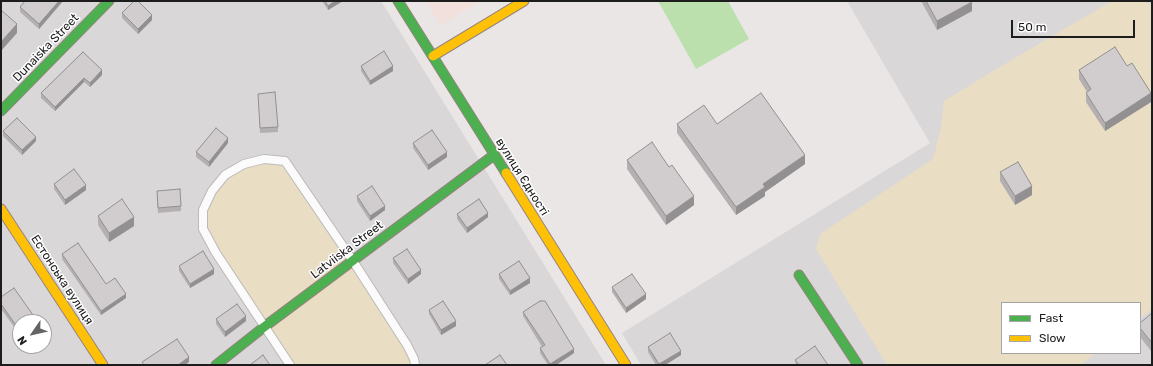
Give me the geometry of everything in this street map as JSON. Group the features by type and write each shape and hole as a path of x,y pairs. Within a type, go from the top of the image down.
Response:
{"street":[{"name":"Dunaiska Street","path":"1,111 109,1"},
{"name":"вулиця Єдності","path":"398,1 626,365"},
{"path":"433,56 524,1"},
{"name":"Latviiska Street","path":"216,365 264,327 494,155"},
{"name":"Естонська вулиця","path":"1,209 103,365"},
{"path":"799,275 858,365"}],"lane":[{"path":"290,365 216,253 203,229 203,210 212,191 225,175 244,164 264,159 285,161 353,261 407,345 414,359 415,365"}],"shaded area":[{"path":"1,1 381,1 606,365 1,365"},
{"path":"426,1 480,1 441,26"},
{"path":"847,1 1152,1 1152,365 641,365 622,333 930,143"},
{"path":"1112,1 1145,1 1152,6 1152,309 1141,317 1141,302 1001,302 1001,354 1095,354 1081,365 887,365 816,249 820,234 933,159 941,128 944,101"},
{"path":"285,161 415,365 290,365 203,229 212,191 244,164"}],"green space":[{"path":"658,1 728,1 749,39 696,69"}],"building":[{"path":"25,1 59,1 39,24 20,7"},
{"path":"134,1 138,1 152,15 138,29 122,13"},
{"path":"325,1 335,1 328,6"},
{"path":"926,1 972,1 972,2 937,21"},
{"path":"1,10 17,24 1,42"},
{"path":"1115,47 1127,66 1132,63 1151,93 1105,123 1086,93 1091,89 1079,70"},
{"path":"384,51 393,66 370,81 361,66"},
{"path":"83,52 102,70 90,83 84,78 55,107 41,93"},
{"path":"275,92 278,127 260,128 258,94"},
{"path":"761,93 805,155 763,184 765,187 736,207 677,124 704,105 717,124"},
{"path":"17,118 36,137 22,150 3,131"},
{"path":"216,128 228,138 209,162 196,152"},
{"path":"432,130 447,152 428,165 413,143"},
{"path":"652,142 669,167 672,165 694,196 666,216 627,160"},
{"path":"1018,162 1032,186 1015,196 1000,172"},
{"path":"74,169 86,185 65,200 54,184"},
{"path":"372,186 385,206 370,216 357,196"},
{"path":"180,189 181,206 158,208 157,191"},
{"path":"122,199 134,217 109,233 98,216"},
{"path":"479,199 488,213 467,228 457,214"},
{"path":"78,243 106,284 115,278 126,294 101,311 62,254"},
{"path":"407,249 421,270 408,279 393,258"},
{"path":"203,251 214,269 190,284 179,266"},
{"path":"519,261 530,278 510,291 499,274"},
{"path":"632,274 646,294 626,308 612,287"},
{"path":"14,288 32,314 12,314 12,320 1,304 1,297"},
{"path":"443,301 456,321 441,330 429,310"},
{"path":"540,301 545,301 574,349 550,364 540,348 545,345 523,312"},
{"path":"237,304 246,316 225,332 216,319"},
{"path":"1152,313 1152,343 1141,329 1141,322"},
{"path":"670,333 681,351 659,364 648,347"},
{"path":"177,339 189,357 178,365 144,365 142,362"},
{"path":"815,346 828,365 799,365 795,360"},
{"path":"263,355 270,365 250,365"},
{"path":"500,355 507,365 485,365"}],"traffic: fast":[{"path":"1,111 109,1"},
{"path":"398,1 506,173"},
{"path":"216,365 264,327 494,155"},
{"path":"799,275 858,365"}],"traffic: slow":[{"path":"433,56 524,1"},
{"path":"506,173 626,365"},
{"path":"1,209 103,365"}]}
